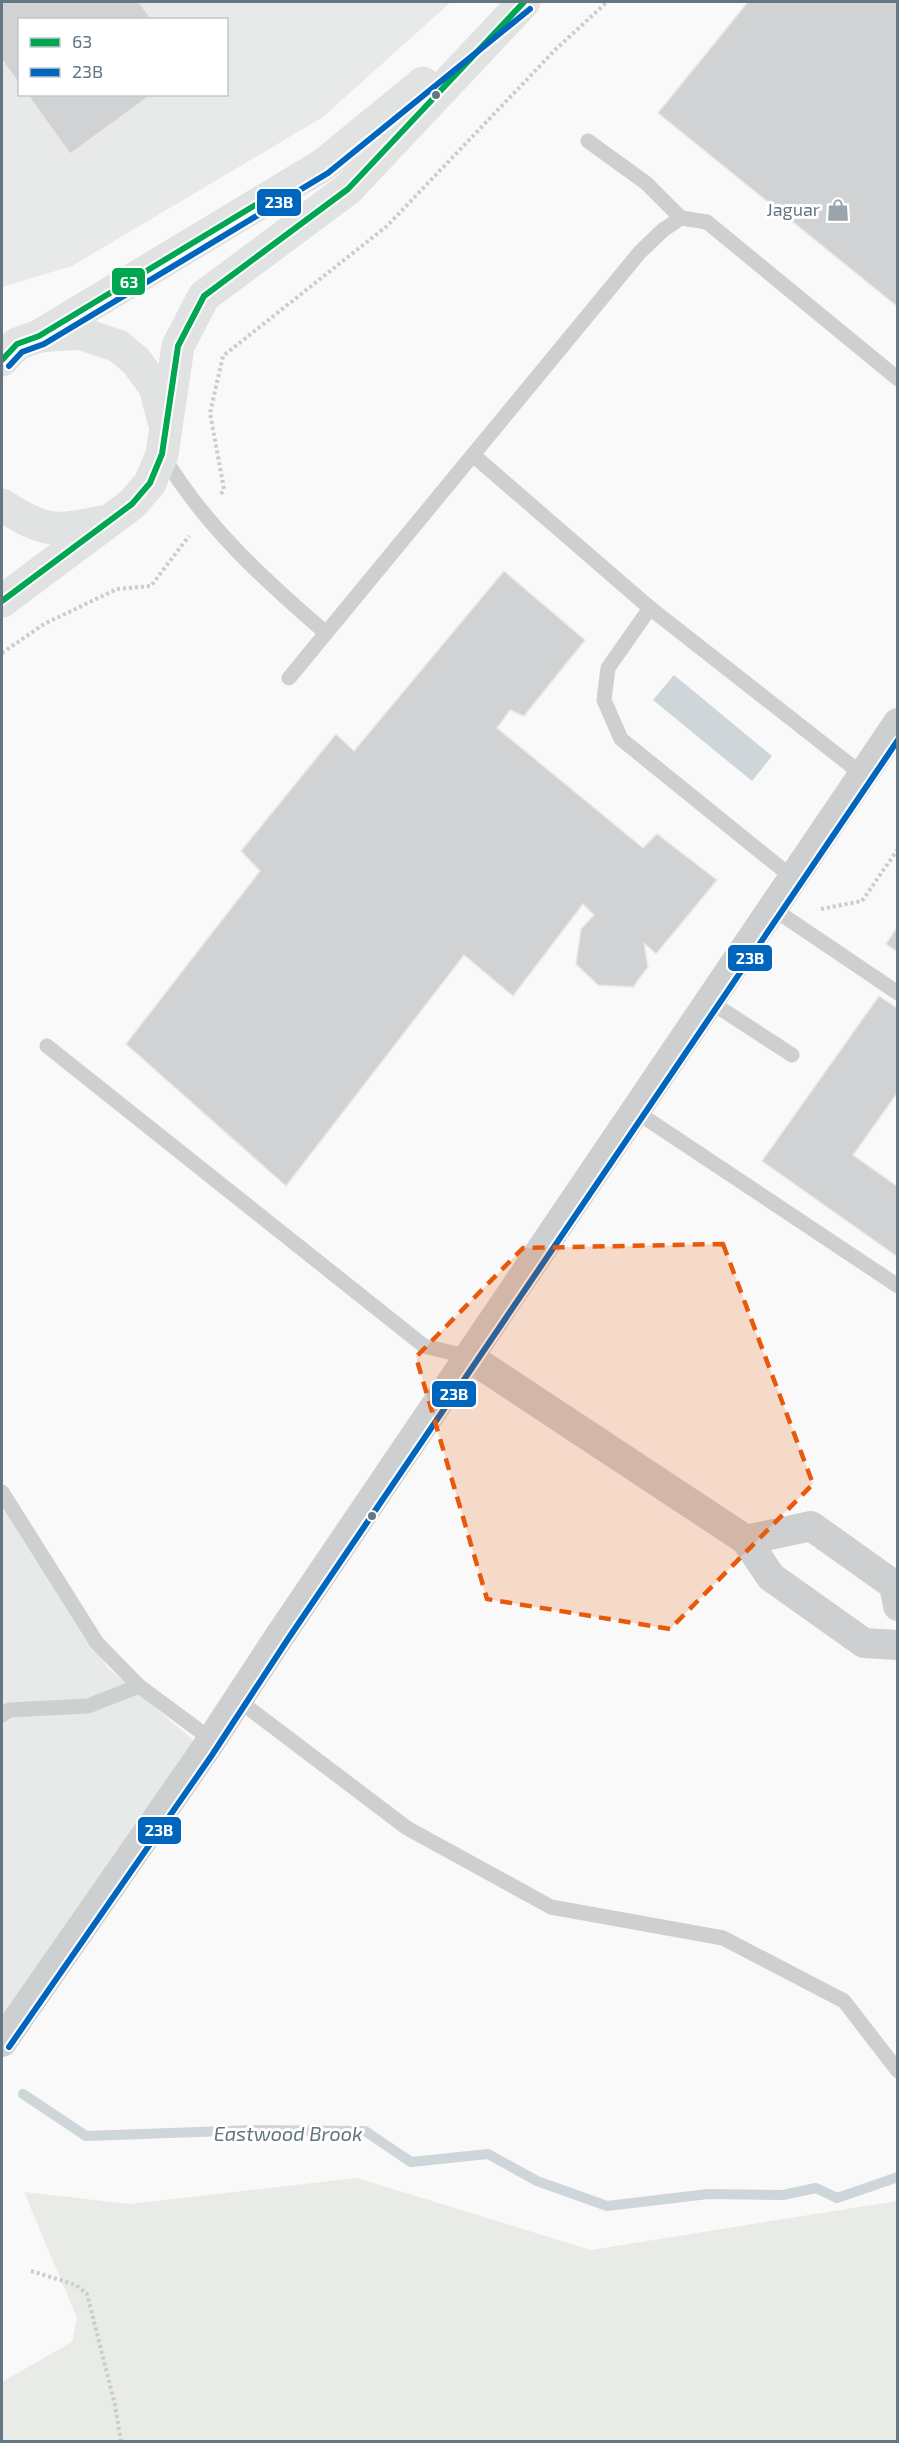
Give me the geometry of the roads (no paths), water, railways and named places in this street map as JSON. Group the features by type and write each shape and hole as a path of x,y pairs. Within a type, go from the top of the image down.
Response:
{"main road":[{"path":"15,345 323,165 523,2"},
{"path":"2,601 132,504 150,483 164,441 178,346 204,296 348,189 523,2"},
{"path":"15,345 79,333 118,346 136,361 155,387 163,409 164,441"},
{"path":"2,505 27,521 48,528 69,530 109,520"}],"street":[{"path":"2,2042 212,1740 897,723"},
{"path":"469,1357 746,1540 771,1577 864,1642 897,1645"},
{"path":"746,1540 811,1526 894,1585 897,1606"}],"lane":[{"path":"588,141 646,183 681,218 707,222 897,379"},
{"path":"289,678 640,252 663,230 681,218"},
{"path":"164,441 177,479 205,515 270,585 326,633"},
{"path":"473,455 650,608 863,775"},
{"path":"650,608 608,668 604,700 621,739 793,878"},
{"path":"772,908 897,993"},
{"path":"710,1001 792,1056"},
{"path":"47,1046 424,1346 469,1357"},
{"path":"635,1110 897,1286"},
{"path":"2,1492 97,1643 139,1686 212,1740"},
{"path":"2,1714 9,1710 88,1706 139,1686"},
{"path":"238,1700 407,1828 551,1907 723,1938 844,2001 897,2071"}],"waterway":[{"name":"Eastwood Brook","path":"23,2094 86,2136 253,2130 365,2131 411,2162 488,2154 537,2181 607,2206 708,2194 783,2195 816,2188 837,2198 898,2177"}],"place":[{"name":"Jaguar","path":"838,210"}]}
